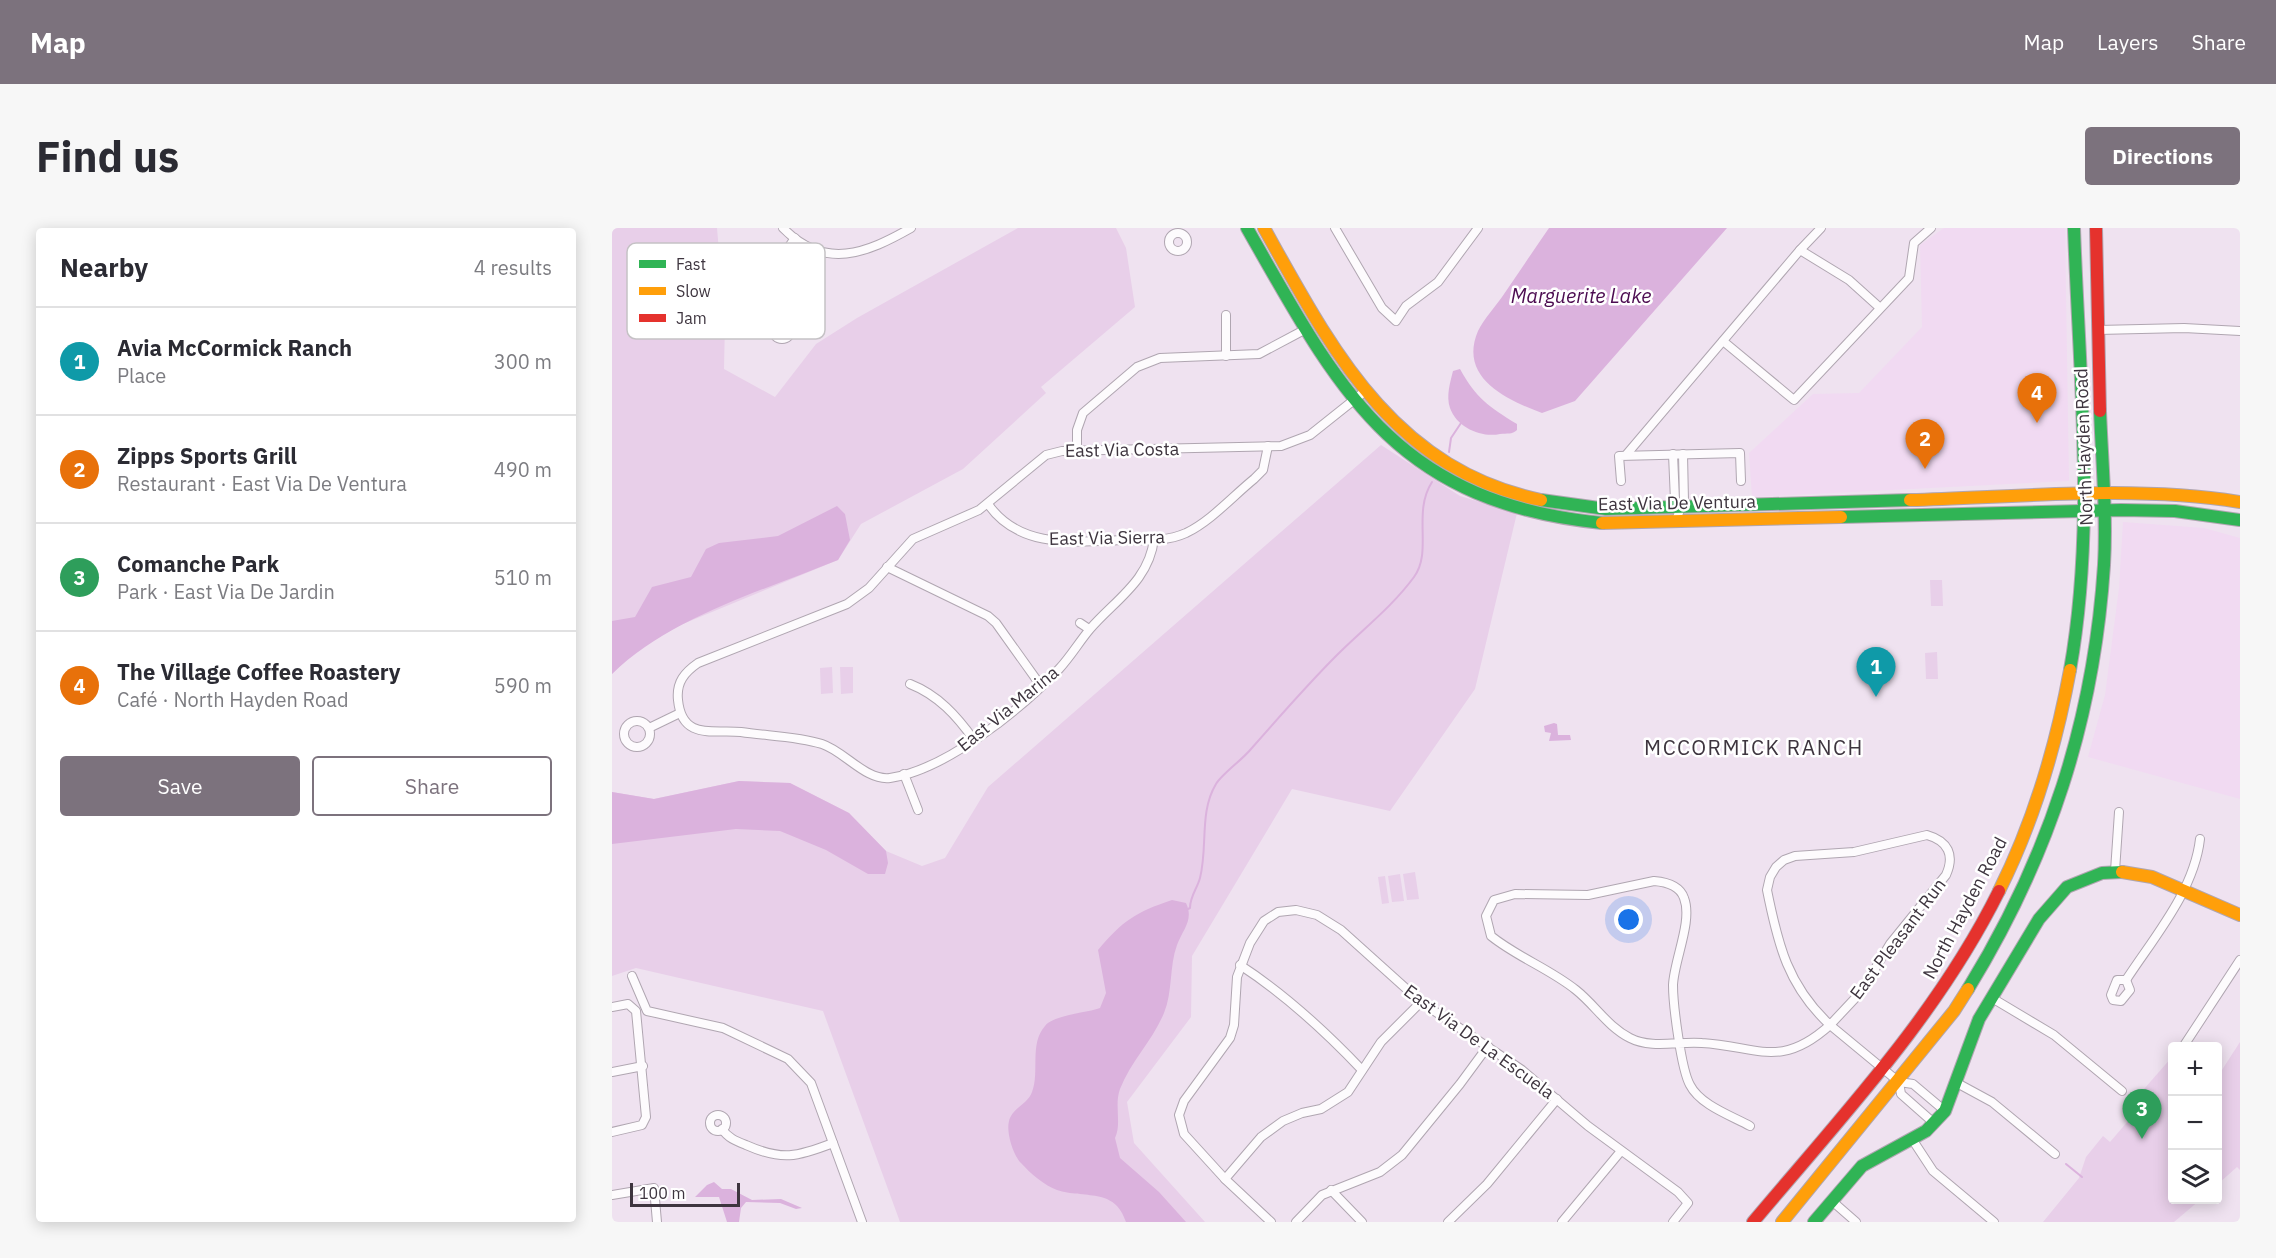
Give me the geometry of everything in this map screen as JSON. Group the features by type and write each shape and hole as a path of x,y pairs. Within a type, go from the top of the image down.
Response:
{"main road":[{"name":"East Via De Ventura","path":"1247,228 1306,329 1353,400 1389,438 1424,465 1460,486 1496,502 1569,520 1607,523 2104,510 2175,511 2240,520"},
{"name":"East Via De Ventura","path":"1264,228 1336,352 1364,392 1396,425 1427,449 1473,477 1541,500 1592,508 2104,494 2175,494 2240,502"},
{"name":"North Hayden Road","path":"1753,1222 1882,1070 1950,978 2002,885 2041,792 2060,724 2074,655 2084,567 2084,495 2074,228"},
{"name":"North Hayden Road","path":"1782,1222 1899,1082 1954,1011 1998,940 2032,872 2056,812 2079,734 2092,674 2103,585 2104,494 2096,228"},
{"path":"1814,1222 1862,1166 1935,1124 1946,1111 1957,1083 1972,1031 2039,919 2060,892 2091,876 2115,871 2140,874 2240,915"}],"street":[{"path":"783,228 805,243"},
{"path":"825,252 835,255 864,252 911,228"},
{"path":"1335,228 1382,308 1396,321 1406,306 1438,282 1478,228"},
{"path":"1626,455 1821,228"},
{"path":"1723,341 1794,400 1879,307 1909,278 1914,243 1930,228"},
{"path":"791,243 795,238"},
{"path":"1800,250 1849,280 1879,307"},
{"path":"1226,315 1226,356"},
{"path":"2098,330 2184,328 2240,331"},
{"path":"1077,451 1077,430 1083,413 1137,367 1160,358 1259,354 1306,329"},
{"name":"East Via Costa","path":"680,713 679,685 688,669 847,604 869,588 913,539 988,504 1046,455 1077,451 1281,446 1303,438 1364,392"},
{"name":"East Via Sierra","path":"988,504 1002,521 1013,529 1046,540 1154,540 1189,532 1230,499 1263,470 1268,446"},
{"path":"1621,481 1619,456 1740,453 1741,481"},
{"path":"1675,522 1679,507 1675,501 1678,454"},
{"name":"East Via Marina","path":"680,713 689,724 704,732 738,732 810,742 833,749 877,776 892,778 904,774 953,754 1041,686 1071,655 1089,630 1139,579 1152,557 1154,540"},
{"path":"888,567 988,616 996,623 1041,686"},
{"path":"1080,623 1089,630"},
{"path":"910,684 922,689 944,705 974,740"},
{"path":"649,728 680,713"},
{"path":"904,774 918,810"},
{"path":"2115,871 2119,812"},
{"name":"East Pleasant Run","path":"1750,1126 1707,1102 1690,1087 1680,1042 1673,985 1687,910 1684,897 1676,888 1665,882 1654,881 1588,895 1506,894 1494,900 1488,908 1486,924 1491,936 1576,990 1619,1032 1643,1043 1680,1042 1712,1044 1767,1053 1797,1048 1817,1038 1830,1025 1861,992 1890,944 1946,875 1951,865 1951,855 1938,838 1927,835 1854,852 1796,856 1784,860 1770,877 1769,897 1788,969 1811,1008 1830,1025 1882,1070 1899,1082 1913,1084 1946,1111"},
{"path":"2126,980 2183,890 2198,855 2200,839"},
{"name":"East Via De La Escuela","path":"1240,965 1264,921 1278,912 1296,910 1317,915 1341,930 1421,1002 1488,1046 1620,1151 1678,1192 1688,1203 1673,1222"},
{"path":"2186,1042 2240,960"},
{"path":"1271,1222 1225,1179 1184,1134 1179,1114 1184,1101 1230,1038 1234,1025 1240,965 1279,991 1312,1019 1362,1070"},
{"path":"632,976 647,1011 723,1028 788,1059 811,1083 862,1222"},
{"path":"1992,998 2054,1035 2122,1091"},
{"path":"1225,1179 1261,1137 1283,1121 1336,1102 1348,1092 1381,1042 1421,1002"},
{"path":"612,1007 633,1006 637,1017 643,1066 644,1124 612,1132"},
{"path":"1296,1222 1313,1202 1331,1190 1380,1172 1402,1155 1488,1046"},
{"path":"612,1072 643,1066"},
{"name":"East Pleasant Run","path":"1899,1082 1901,1094 1935,1124"},
{"path":"1957,1083 1992,1102 2055,1154"},
{"path":"1449,1222 1487,1184 1557,1099"},
{"path":"722,1130 732,1139 774,1156 800,1155 832,1143"},
{"path":"1912,1139 1933,1171 1994,1222"},
{"path":"1562,1222 1620,1151"},
{"path":"612,1195 654,1188 657,1222"},
{"path":"1331,1190 1362,1222"},
{"path":"1832,1201 1856,1222"}],"shaded area":[{"path":"612,228 717,228 718,243 627,243 627,339 725,339 724,369 775,397 816,344 857,318 1018,228 1116,228 1126,248 1135,307 1041,387 1046,393 963,469 861,524 838,560 678,626 634,652 612,674"},
{"path":"1944,228 2065,228 2069,481 1752,497 1749,453 1813,394 1859,393 1922,327 1920,245"},
{"path":"1381,445 1460,496 1517,513 1475,689 1390,811 1292,789 1192,956 1191,1017 1127,1102 1134,1143 1205,1222 900,1222 823,1011 636,968 612,976 612,792 654,799 739,781 790,783 849,813 886,851 922,866 945,858 988,787"},
{"path":"2123,522 2204,528 2240,538 2240,799 2088,757 2105,695 2119,588"},
{"path":"1930,580 1942,580 1943,606 1931,606"},
{"path":"1937,652 1938,679 1926,679 1925,653"},
{"path":"832,667 833,693 821,694 820,668"},
{"path":"840,667 853,667 853,693 841,694"},
{"path":"1415,872 1419,899 1407,900 1403,874"},
{"path":"1400,874 1404,901 1392,902 1388,876"},
{"path":"1385,876 1389,903 1382,904 1378,877"},
{"path":"2240,1042 2240,1170 2237,1167 2222,1180 2222,1096 2222,1070"},
{"path":"2168,1062 2168,1204 2195,1204 2174,1222 2043,1222 2079,1178 2086,1157 2103,1136 2110,1142 2134,1114 2137,1097"}],"water":[{"name":"Marguerite Lake","path":"1549,228 1727,228 1575,401 1542,413 1514,401 1489,385 1480,374 1475,362 1474,347 1480,327"},
{"path":"1460,369 1478,395 1491,407 1517,424 1517,430 1509,434 1478,433 1458,421 1450,408 1448,394 1453,371"},
{"path":"837,506 845,514 850,540 838,560 689,621 662,636 612,674 612,621 635,617 652,587 691,577 706,549 719,543 778,536"},
{"path":"1557,724 1558,735 1570,735 1571,740 1549,741 1551,733 1545,732 1544,726"},
{"path":"739,781 790,783 849,813 886,851 888,863 885,874 868,874 826,850 780,831 736,829 612,844 612,792 654,799"},
{"path":"1172,900 1186,903 1188,920 1177,945 1164,1013 1120,1089 1118,1127 1115,1138 1120,1158 1159,1192 1186,1222 1126,1222 1121,1211 1106,1199 1067,1193 1048,1186 1038,1179 1015,1155 1008,1126 1013,1113 1032,1092 1037,1041 1045,1026 1055,1019 1100,1008 1106,993 1098,950 1130,919"},
{"path":"714,1182 722,1189 731,1189 752,1200 781,1199 802,1208 796,1209 780,1203 746,1202 741,1208 739,1222 727,1222 719,1197 695,1197 707,1185"}],"waterway":[{"path":"1449,452 1451,438 1463,420"},
{"path":"1186,910 1190,908 1200,878 1207,806 1216,784 1326,666 1387,608 1414,577 1422,556 1423,506 1432,482"},
{"path":"2066,1164 2082,1177"}],"traffic: fast":[{"path":"1247,228 1280,287 1346,388 1382,429 1423,464 1472,491 1531,511 1602,523"},
{"path":"2070,670 2078,615 2084,505 2084,449 2074,228"},
{"path":"1968,989 1997,939 2044,838 2063,786 2078,732 2099,622 2104,565 2105,508 2100,411"},
{"path":"1541,500 1606,509 1910,500"},
{"path":"1841,517 2121,510 2175,511 2240,520"},
{"path":"1814,1222 1862,1166 1926,1131 1945,1111 1979,1019 2039,919 2067,887 2102,873 2122,872"}],"traffic: slow":[{"path":"1264,228 1342,359 1372,397 1406,432 1444,461 1489,484 1541,500"},
{"path":"1910,500 2116,493 2158,494 2240,502"},
{"path":"1602,523 1841,517"},
{"path":"1999,891 2023,838 2051,755 2070,670"},
{"path":"2122,872 2152,877 2240,915"},
{"path":"1782,1222 1954,1011 1968,989"}],"traffic: jam":[{"path":"2096,228 2100,411"},
{"path":"1753,1222 1854,1104 1917,1023 1947,981 1999,891"}],"place":[{"name":"The Village Coffee Roastery","path":"2037,423"},
{"name":"Zipps Sports Grill","path":"1925,469"},
{"name":"Avia McCormick Ranch","path":"1876,697"},
{"name":"Comanche Park","path":"2142,1139"}],"district":[{"name":"MCCORMICK RANCH","path":"1754,748"}]}
